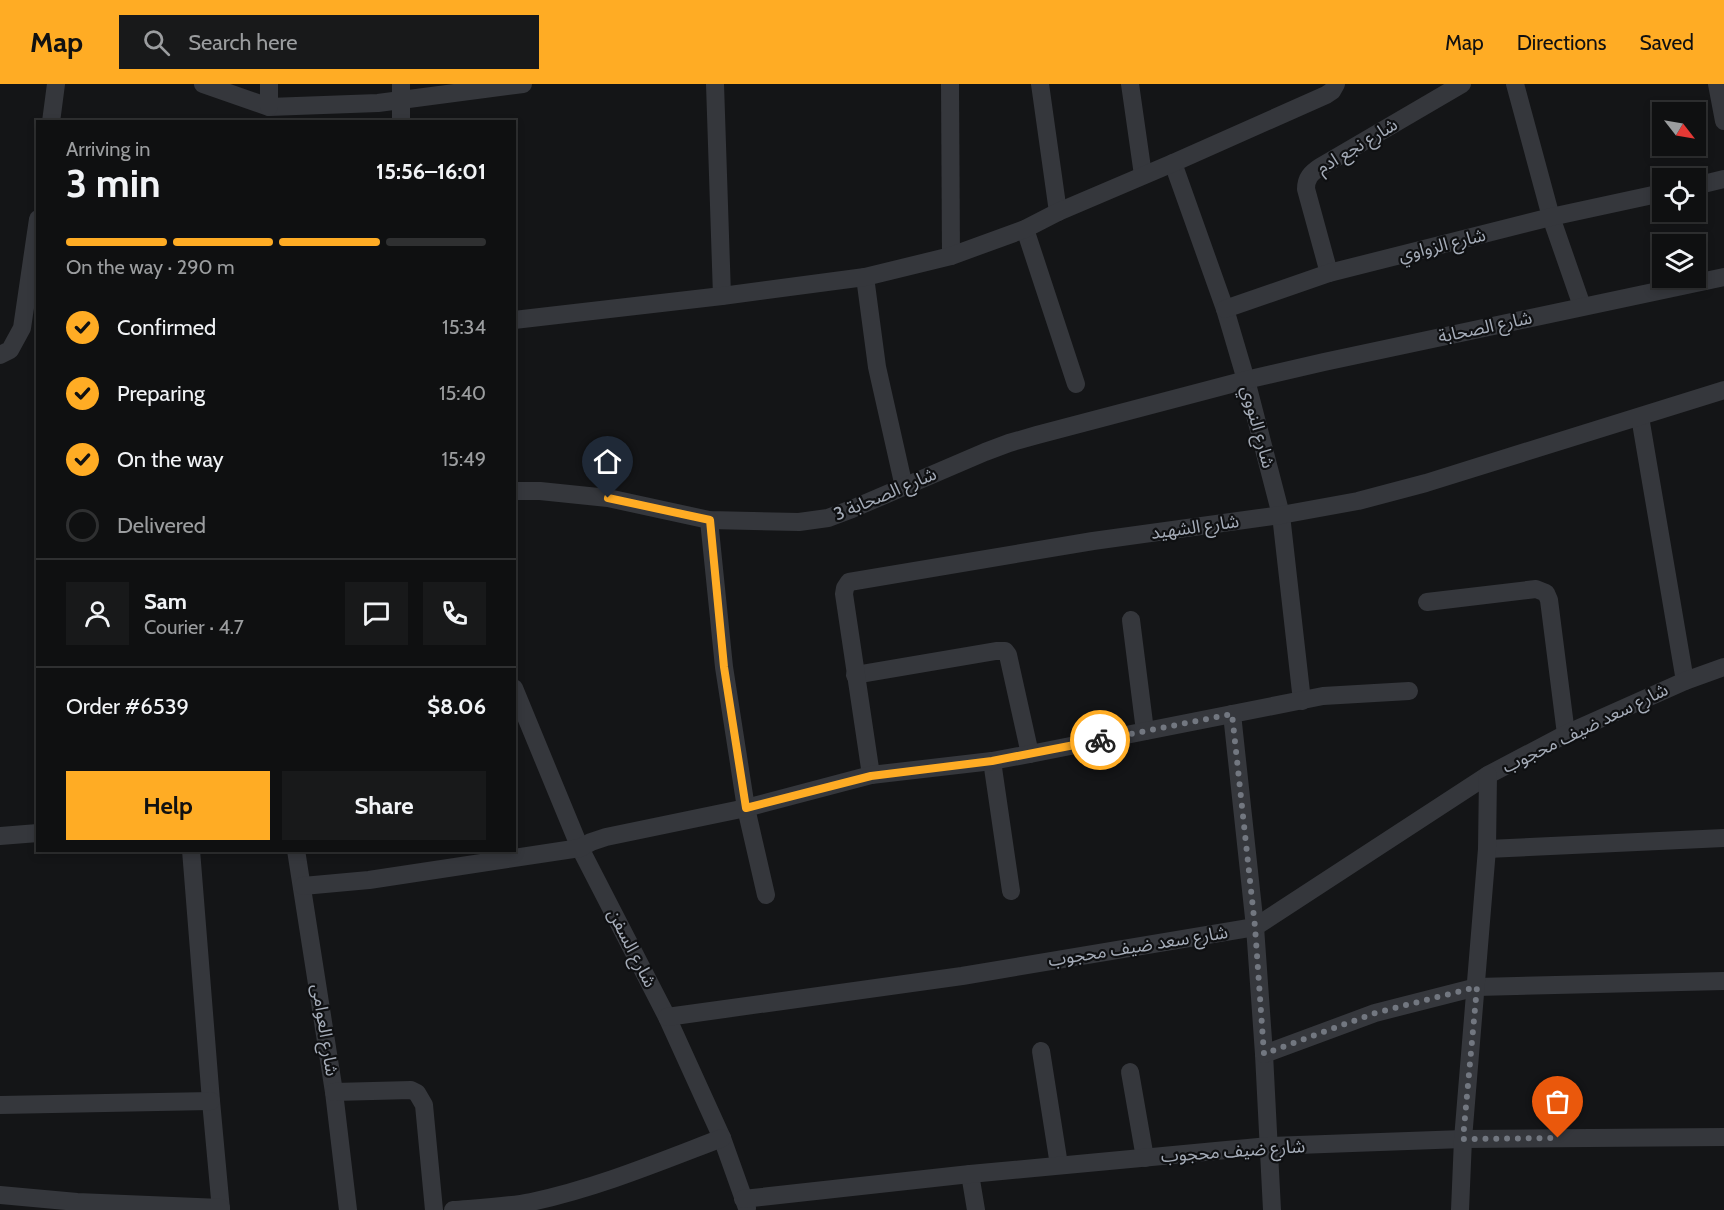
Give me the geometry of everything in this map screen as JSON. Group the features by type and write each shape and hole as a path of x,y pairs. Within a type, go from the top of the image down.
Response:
{"street":[{"path":"51,120 56,84"},
{"path":"203,84 269,107 378,103 401,92 523,84"},
{"path":"269,84 269,107"},
{"path":"715,84 722,296"},
{"path":"950,84 951,255"},
{"path":"1040,84 1058,212"},
{"path":"1130,84 1143,175"},
{"path":"516,320 865,277 951,255 1025,229 1058,212 1326,96 1332,92 1336,84"},
{"name":"شارع نجع ادم","path":"1329,273 1306,189 1310,175 1462,84"},
{"path":"1515,84 1551,217 1582,306"},
{"path":"1717,84 1724,121"},
{"path":"401,92 401,120"},
{"name":"شارع النووي","path":"1173,163 1225,309 1281,515 1302,701"},
{"path":"1706,183 1724,179"},
{"name":"شارع الزواوي","path":"1225,309 1329,273 1551,217 1652,195"},
{"path":"1025,229 1076,384"},
{"path":"0,355 10,351 30,332 36,247"},
{"path":"865,277 877,367 904,487"},
{"name":"شارع الصحابة","path":"1246,380 1724,277"},
{"name":"شارع الصحابة 3","path":"516,491 540,491 608,498 710,520 799,522 828,518 1009,443 1246,380"},
{"name":"شارع الشهيد","path":"871,776 844,594 849,582 1081,543 1281,515 1358,501 1426,483 1724,390"},
{"path":"1640,417 1685,681"},
{"path":"710,520 724,667 746,808 766,895"},
{"path":"1427,602 1536,589 1546,593 1549,600 1566,734"},
{"path":"1131,620 1145,731"},
{"path":"855,675 1005,651 1008,655 1030,754"},
{"name":"شارع سعد ضيف محجوب","path":"668,1017 962,976 1255,927 1488,775 1566,734 1685,681 1724,667"},
{"path":"303,886 369,880 580,848 606,837 746,808 871,776 992,761 1323,696 1409,691"},
{"name":"شارع السفن","path":"516,693 580,848 668,1017 722,1138 745,1205"},
{"path":"1232,714 1255,927 1272,1210"},
{"path":"992,761 1011,891"},
{"path":"1460,1210 1463,1139 1487,849 1488,775"},
{"path":"0,836 36,833"},
{"path":"1487,849 1724,838"},
{"path":"0,1195 77,1202 221,1209 191,852"},
{"name":"شارع العوامى","path":"296,852 334,1092 348,1210"},
{"path":"1264,1054 1375,1013 1477,987 1724,981"},
{"path":"1041,1051 1059,1166"},
{"path":"1130,1072 1145,1158"},
{"path":"334,1092 411,1090 417,1093 424,1105 434,1210"},
{"path":"0,1105 211,1101"},
{"name":"شارع ضيف محجوب","path":"745,1205 970,1174 1269,1146 1463,1139 1724,1137"},
{"path":"453,1210 531,1202 591,1187 722,1138"},
{"path":"970,1174 976,1210"}],"way so far":[{"path":"1100,740 1232,714 1255,927 1264,1054 1375,1013 1477,987 1463,1139 1558,1138"}],"route":[{"path":"608,498 710,520 724,667 746,808 871,776 992,761 1100,740"}]}
